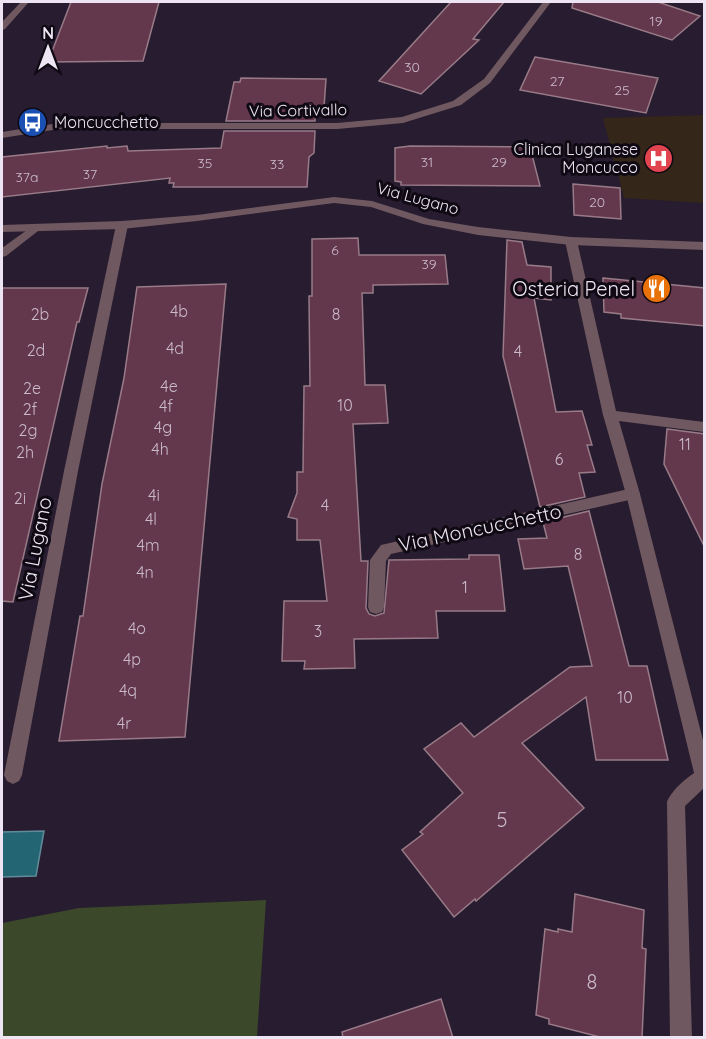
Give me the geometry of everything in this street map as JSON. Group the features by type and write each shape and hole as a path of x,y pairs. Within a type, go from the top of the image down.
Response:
{"street":[{"path":"2,27 25,2"},
{"name":"Via Cortivallo","path":"2,135 59,126 337,126 403,120 457,103 487,81 548,2"},
{"name":"Via Lugano","path":"2,229 122,225 197,218 333,200 372,204 427,222 458,228 571,241 705,246"},
{"name":"Via Lugano","path":"13,775 71,471 122,225"},
{"path":"2,253 34,229"},
{"path":"571,241 610,416 633,494 704,777 676,802 681,1038"},
{"path":"610,416 705,427"},
{"name":"Via Moncucchetto","path":"376,607 378,560 386,549 633,494"}],"shaded area":[{"name":"Clinica Luganese Moncucco","path":"704,115 704,203 624,198 603,118"}],"green space":[{"path":"266,900 257,1037 2,1037 2,923 79,908"}],"water":[{"path":"44,831 36,876 2,877 2,832"}],"building":[{"path":"71,2 159,2 143,61 48,62"},
{"path":"451,2 504,2 473,39 479,40 421,94 379,81"},
{"path":"573,2 658,2 700,16 672,40 572,8"},
{"path":"535,57 658,78 646,113 520,90"},
{"path":"241,78 326,79 324,107 316,107 315,121 226,121 234,82 240,82"},
{"path":"224,131 315,131 314,153 309,157 307,187 173,187 174,183 169,183 170,178 2,197 2,157 107,146 107,148 127,146 128,151 221,148"},
{"path":"410,146 530,147 540,186 401,185 401,182 395,181 395,148"},
{"path":"573,184 620,188 621,219 574,215"},
{"path":"358,238 359,255 445,255 448,284 373,285 373,293 362,293 365,385 385,385 388,423 353,424 361,561 368,561 366,608 369,614 375,616 384,613 389,560 469,559 469,555 499,555 505,611 436,611 438,638 354,639 355,668 304,669 305,661 282,661 284,601 327,601 320,540 297,540 297,519 288,517 297,493 297,472 303,472 304,386 310,386 309,296 312,296 312,239"},
{"path":"507,240 522,242 527,265 551,267 551,300 534,298 556,412 582,411 592,445 587,445 595,472 579,473 585,497 540,507 503,356"},
{"path":"603,278 705,288 705,326 621,318 621,314 604,312"},
{"path":"226,284 185,737 59,741 80,616 83,616 102,484 124,378 137,287"},
{"path":"2,288 88,288 79,322 77,322 13,602 2,601"},
{"path":"667,429 705,434 705,548 664,464"},
{"path":"589,511 629,666 647,666 668,760 596,760 586,697 522,743 584,808 476,901 475,899 454,917 402,850 423,834 420,832 463,793 424,749 461,723 474,737 570,667 592,666 568,566 524,569 518,539 547,538 543,522"},
{"path":"575,894 644,910 642,948 646,949 642,1038 604,1038 549,1024 549,1019 536,1015 545,929 572,932"},
{"path":"441,999 453,1038 343,1038 342,1032"}],"place":[{"name":"Moncucchetto","path":"33,122"},
{"name":"Clinica Luganese Moncucco","path":"659,158"},
{"name":"Osteria Penel","path":"656,289"}]}
